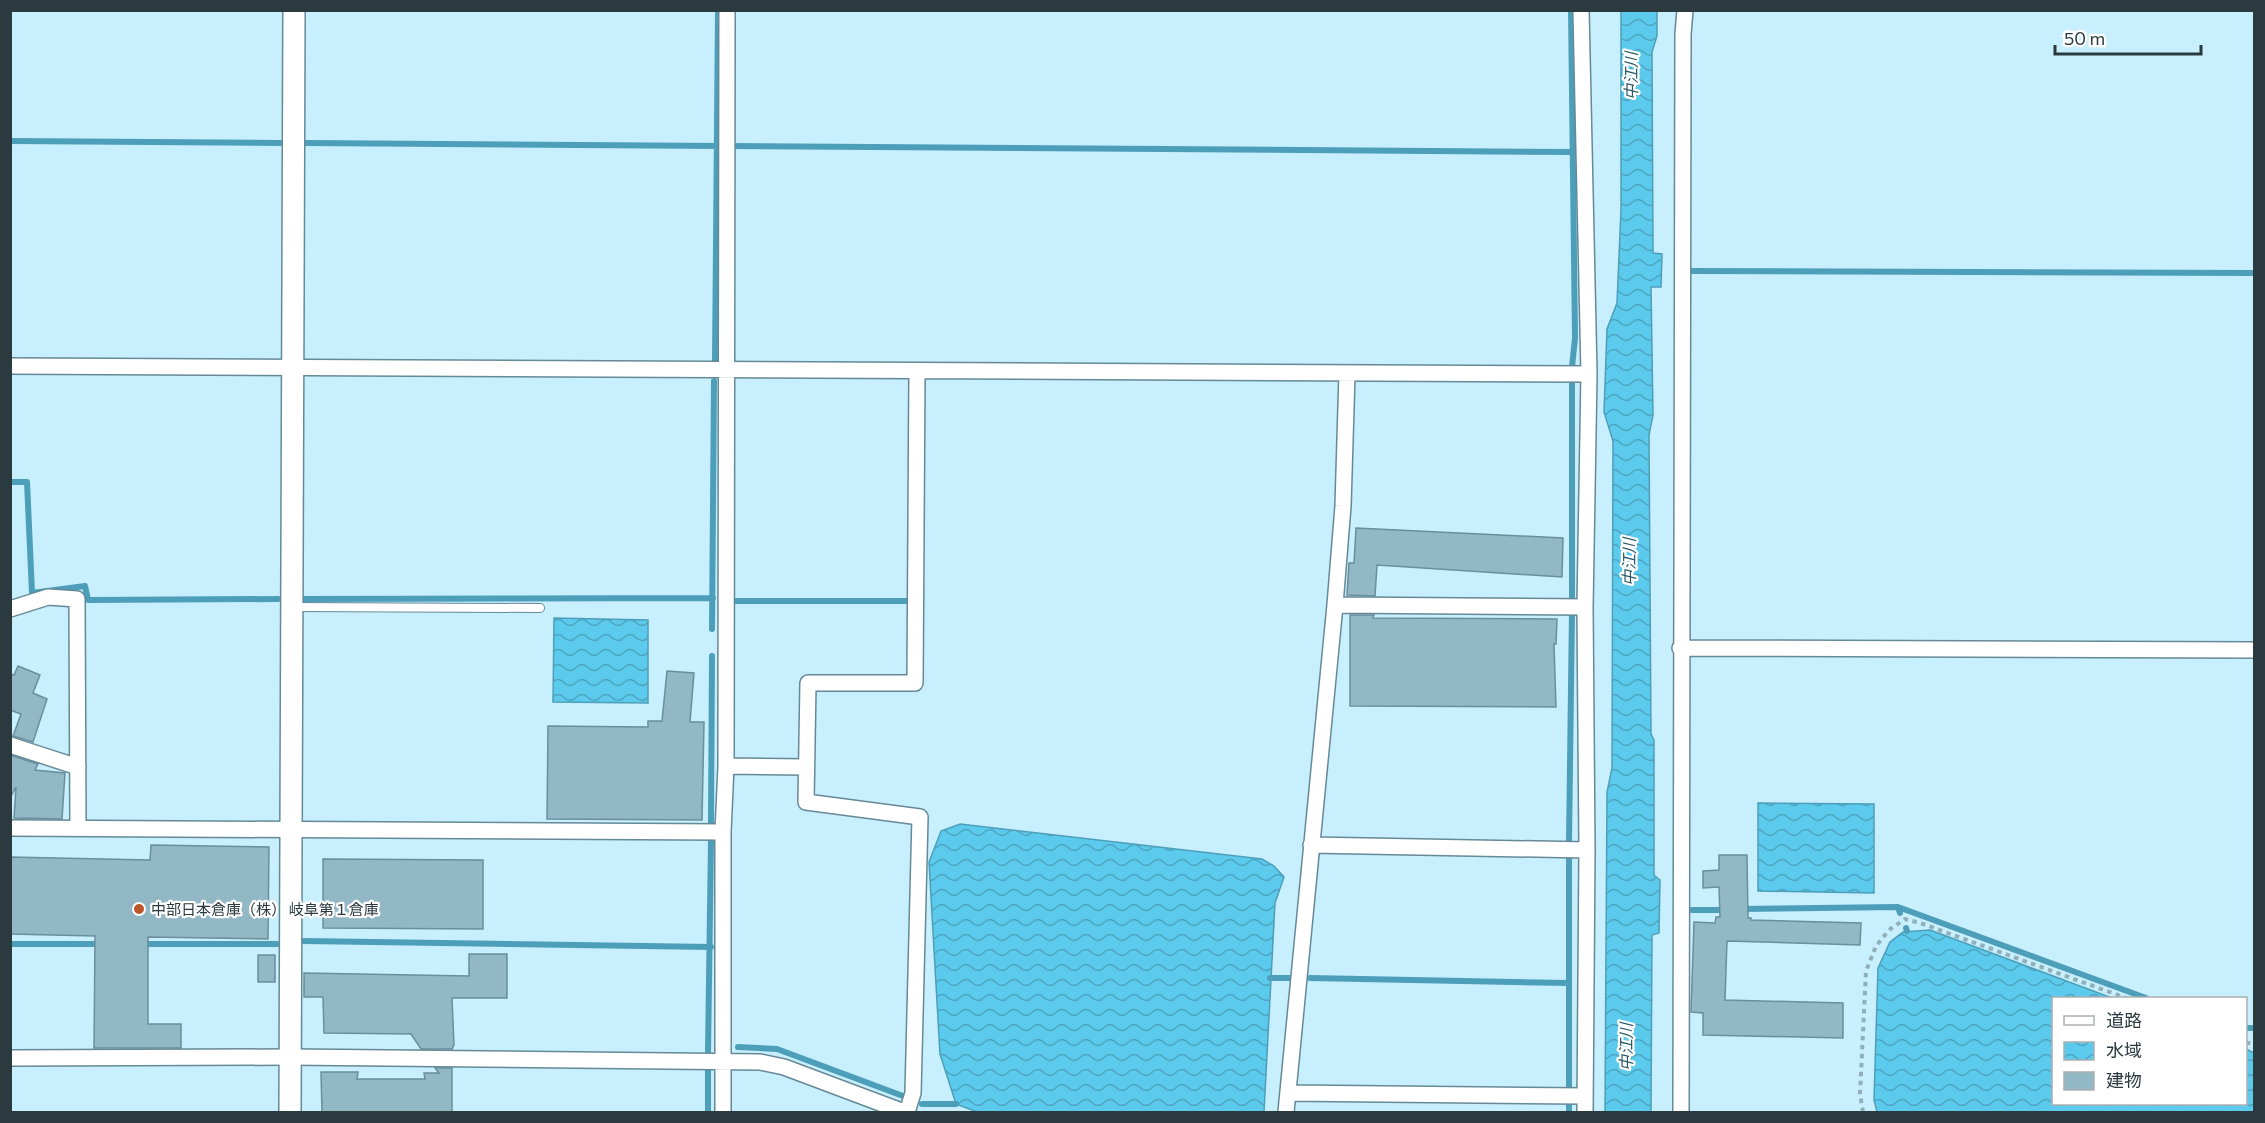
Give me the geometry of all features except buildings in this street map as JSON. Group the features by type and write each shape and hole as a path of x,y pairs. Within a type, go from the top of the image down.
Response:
{"street":[{"path":"290,1113 294,10"},
{"path":"723,1113 727,10"},
{"path":"1581,10 1588,374 1585,607 1587,850 1585,1113"},
{"path":"1681,1113 1680,648 1683,34 1685,10"},
{"path":"10,366 1588,374"},
{"path":"10,1059 290,1057 760,1062 784,1067 905,1113 913,1093 920,817 806,802 806,766 808,682 915,683 918,371"},
{"path":"1286,1113 1335,605 1342,506 1347,374"},
{"path":"10,609 48,597 77,598 78,828"},
{"path":"1335,605 1585,607"},
{"path":"1680,648 2254,650"},
{"path":"10,745 78,767"},
{"path":"726,766 806,766"},
{"path":"10,828 723,832"},
{"path":"1311,845 1587,850"},
{"path":"1288,1093 1586,1096"}],"lane":[{"path":"291,607 540,608"}],"path":[{"path":"1863,1113 1860,1094 1866,971 1876,946 1889,930 1905,919 2121,997"}],"water":[{"name":"中江川","path":"1621,11 1657,11 1657,36 1652,52 1653,253 1662,254 1661,287 1651,287 1653,415 1649,435 1654,875 1660,880 1659,933 1652,935 1651,1112 1605,1112 1607,792 1612,768 1613,441 1604,412 1607,329 1617,303 1621,210"},
{"path":"554,618 648,620 648,703 553,702"},
{"path":"1758,803 1874,804 1874,893 1758,891"},
{"path":"960,824 1262,859 1274,866 1284,877 1275,903 1264,1112 977,1112 956,1104 940,1054 929,862 941,831"},
{"path":"1930,930 2109,997 2052,997 2052,1105 2247,1105 2247,1050 2254,1053 2254,1112 1877,1112 1874,1100 1878,968 1890,942 1903,932"}],"waterway":[{"path":"715,361 718,10"},
{"path":"1571,10 1575,338 1572,367"},
{"path":"10,141 280,143"},
{"path":"306,143 721,146"},
{"path":"731,146 1574,152"},
{"path":"1689,271 2254,273"},
{"path":"712,629 714,381"},
{"path":"1572,381 1572,599"},
{"path":"10,482 27,482 32,593 85,586 88,600 278,599"},
{"path":"303,599 713,598"},
{"path":"733,601 910,601"},
{"path":"1569,843 1572,610"},
{"path":"711,823 712,656"},
{"path":"708,1053 711,840"},
{"path":"1569,854 1569,1092"},
{"path":"1898,907 2143,997"},
{"path":"1740,909 1898,907 1900,913"},
{"path":"1692,910 1726,910"},
{"path":"304,941 711,947"},
{"path":"10,944 103,944"},
{"path":"140,944 277,944"},
{"path":"1270,978 1290,978"},
{"path":"1310,978 1568,983"},
{"path":"2247,1028 2254,1028"},
{"path":"738,1047 777,1049 903,1096"},
{"path":"708,1069 708,1112"},
{"path":"1569,1102 1569,1112"},
{"path":"922,1104 956,1104"}],"place":[{"name":"中部日本倉庫（株） 岐阜第１倉庫","path":"139,909"}]}
